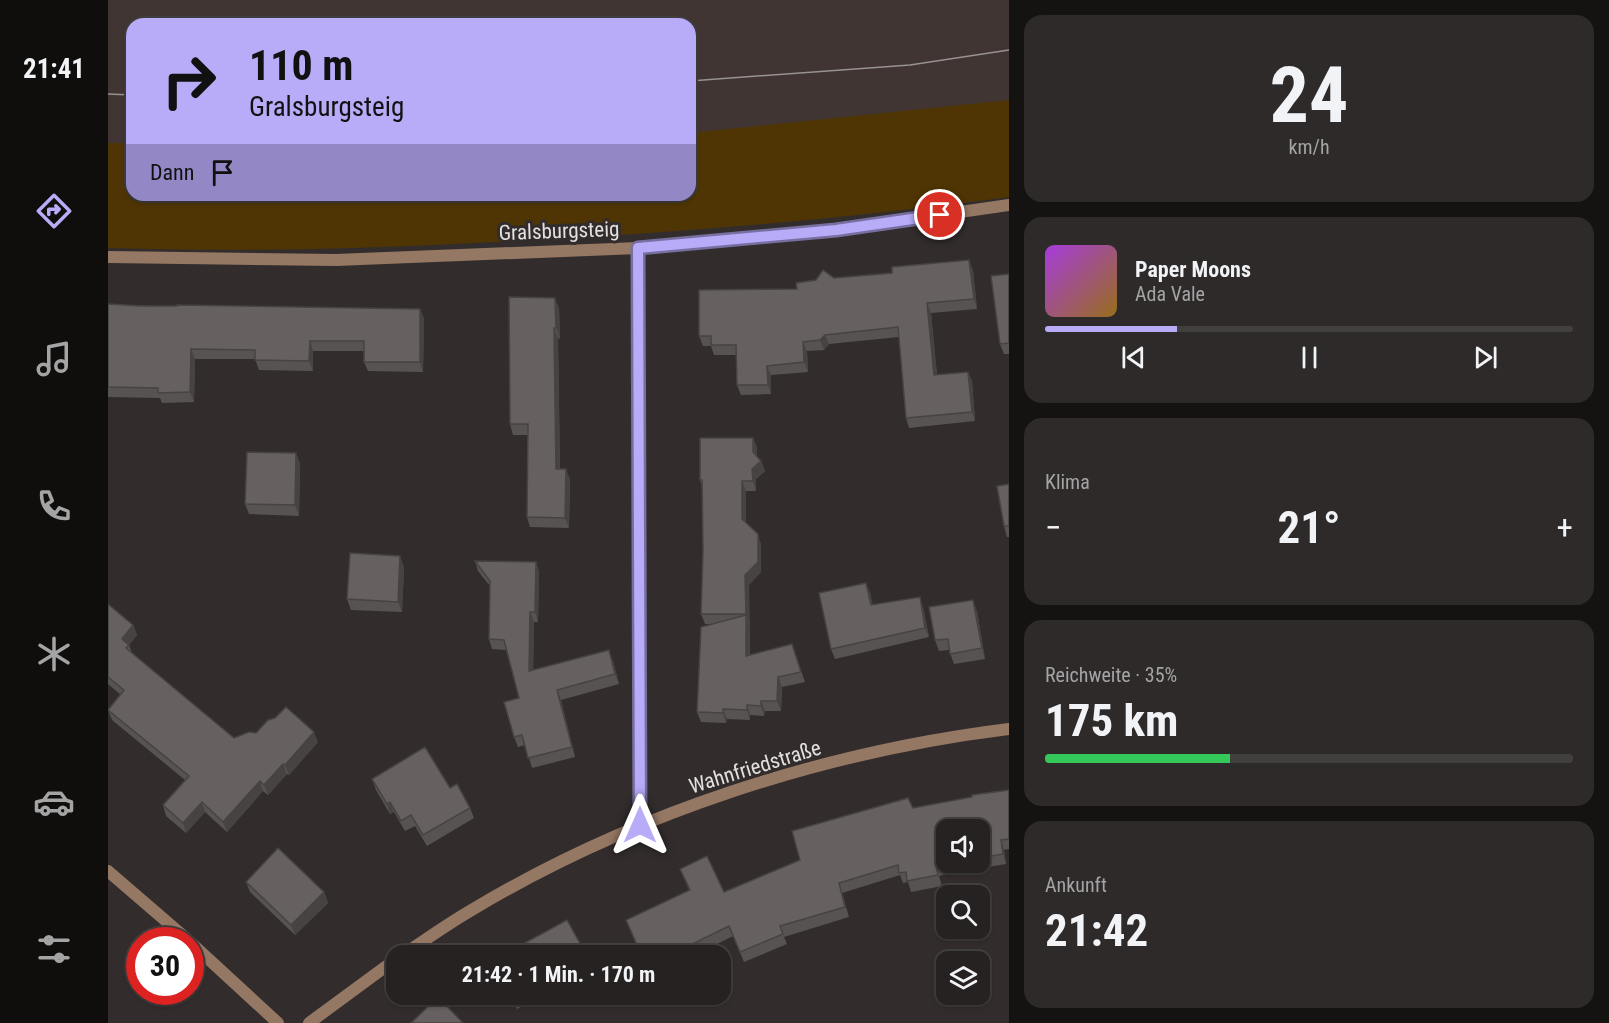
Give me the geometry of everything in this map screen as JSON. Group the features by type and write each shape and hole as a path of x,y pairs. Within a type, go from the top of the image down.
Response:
{"street":[{"name":"Gralsburgsteig","path":"108,257 336,260 638,248 836,230 1009,205"},
{"path":"638,248 640,825"},
{"name":"Wahnfriedstraße","path":"418,945 480,905 562,861 640,825 768,781 885,750 1009,729"},
{"path":"108,871 173,927"},
{"path":"204,955 278,1023"},
{"path":"309,1023 386,966"}],"shaded area":[{"path":"108,0 1009,0 1009,154 696,190 696,18 126,18 126,198 108,207"},
{"path":"1009,100 1009,197 816,219 558,239 301,249 108,248 108,143 126,143 126,201 696,201 696,132"}],"building":[{"path":"969,260 974,299 927,303 934,375 968,372 972,412 906,418 898,327 825,335 820,340 803,342 804,362 767,366 768,385 737,385 736,345 711,345 711,336 699,336 699,290 797,289 796,283 816,280 823,270 834,278 892,273 892,267"},
{"path":"1009,274 1009,343 1000,344 991,276"},
{"path":"509,297 555,298 556,469 566,469 565,518 527,517 528,424 510,424"},
{"path":"108,304 420,309 420,362 364,362 364,341 310,341 309,361 255,360 255,350 191,349 190,392 158,393 158,388 108,387"},
{"path":"700,438 753,438 753,452 761,461 752,469 753,481 742,481 742,519 758,534 758,562 745,575 746,614 701,614 703,550"},
{"path":"247,452 296,453 295,505 245,504"},
{"path":"1009,484 1009,526 1004,526 997,486"},
{"path":"350,553 400,556 398,602 347,599"},
{"path":"475,561 536,562 535,612 530,612 529,671 609,650 615,674 557,690 572,747 528,758 522,735 514,737 504,702 519,698 504,640 489,639 490,581"},
{"path":"866,583 871,605 920,597 925,628 831,649 819,593"},
{"path":"973,600 982,648 950,654 948,639 935,640 929,607"},
{"path":"108,604 133,625 122,639 129,645 126,648 234,738 249,732 256,733 268,720 275,718 286,707 314,732 264,785 260,781 223,822 202,802 183,823 163,805 189,776 108,710 124,690 108,677"},
{"path":"746,615 746,656 792,644 801,672 778,677 777,701 761,701 761,706 747,705 747,710 723,709 723,713 697,712 701,627"},
{"path":"425,747 450,788 457,784 470,808 423,835 411,815 401,821 390,802 387,804 372,779"},
{"path":"1009,790 1009,839 1001,840 1003,854 990,856 990,819 936,819 936,873 938,875 907,881 906,872 899,873 898,865 839,883 845,907 780,926 783,934 740,952 729,926 690,945 637,945 626,920 690,890 680,869 707,856 724,892 800,860 792,831 908,798 913,808 972,797 972,795"},
{"path":"278,848 324,892 291,925 246,882"},
{"path":"567,920 581,945 521,945"},
{"path":"430,1005 446,1005 463,1023 411,1023"}],"tram line":[{"path":"696,81 910,65 1009,50"},
{"path":"108,94 126,95"}],"route":[{"path":"640,825 638,248 836,230 940,215"}]}
